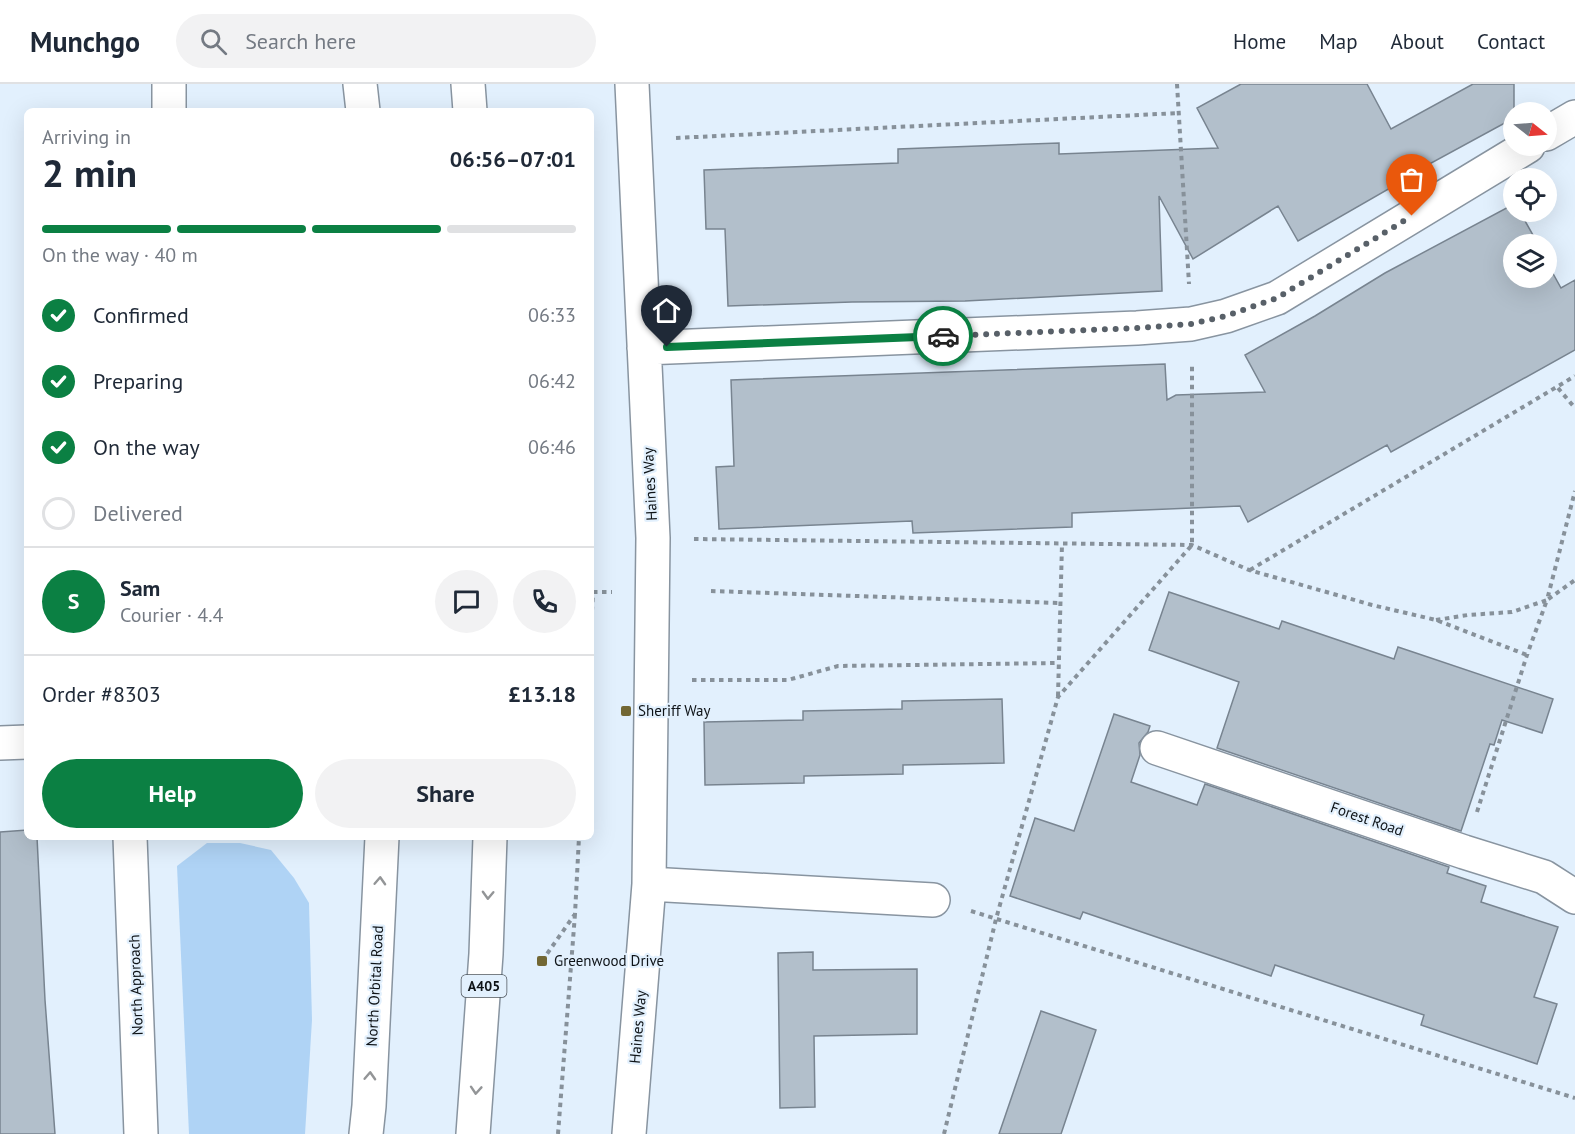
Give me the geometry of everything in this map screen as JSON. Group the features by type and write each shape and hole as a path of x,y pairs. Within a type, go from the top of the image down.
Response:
{"main road":[{"path":"169,84 169,108"},
{"path":"360,84 363,108"},
{"path":"468,84 471,108"},
{"name":"Haines Way","path":"629,1134 649,884 653,538 632,84"},
{"path":"1557,128 1575,117"},
{"path":"644,348 1191,324 1226,316 1277,298 1511,156"},
{"path":"0,743 24,742"},
{"name":"Forest Road","path":"1156,748 1544,877 1575,897"},
{"name":"North Approach","path":"130,840 141,1134"},
{"name":"North Orbital Road","path":"366,1134 382,840"},
{"name":"A405","path":"474,1134 486,954 490,840"},
{"path":"649,884 933,900"}],"path":[{"path":"1058,697 1192,545 1191,324 1178,84"},
{"path":"636,140 1179,113"},
{"path":"1249,570 1575,376"},
{"path":"1558,388 1575,408"},
{"path":"1464,852 1547,600 1575,490"},
{"path":"653,538 1192,545 1249,570 1372,605 1436,620 1527,655"},
{"path":"944,1134 996,919 1058,697 1062,544"},
{"path":"1436,620 1512,612 1547,600 1575,580"},
{"path":"594,591 616,592"},
{"path":"711,591 1059,603"},
{"path":"651,680 788,680 838,666 1058,663"},
{"path":"558,1134 579,840"},
{"path":"542,961 575,914"},
{"path":"996,919 1575,1098"}],"shaded area":[{"path":"207,843 240,843 271,850 294,878 309,903 312,1020 305,1134 189,1134 177,866"}],"building":[{"path":"1241,84 1367,84 1391,129 1473,84 1514,84 1514,102 1503,102 1503,124 1398,181 1399,183 1298,241 1278,206 1193,259 1159,196 1162,291 965,301 728,306 725,229 706,229 704,170 898,163 898,149 1059,143 1059,154 1218,148 1197,108"},
{"path":"1503,210 1503,222 1526,222 1532,234 1503,234 1503,288 1557,288 1557,281 1561,288 1575,280 1575,350 1391,452 1387,445 1248,522 1240,506 1072,513 1072,527 913,533 912,521 719,529 716,467 734,466 731,380 1165,364 1167,400 1176,395 1265,392 1245,355 1385,273"},
{"path":"1169,592 1279,629 1282,621 1394,659 1398,647 1553,699 1542,733 1502,720 1494,745 1490,744 1461,831 1217,748 1239,682 1149,650"},
{"path":"1002,699 1004,763 903,765 903,774 804,776 804,783 705,785 704,722 803,720 803,711 902,709 902,701"},
{"path":"1114,714 1150,726 1139,743 1140,755 1131,782 1197,805 1205,784 1449,867 1447,873 1486,886 1481,902 1558,927 1534,997 1557,1004 1537,1064 1421,1025 1424,1015 1275,965 1271,976 1083,912 1080,919 1010,896 1035,818 1074,831"},
{"path":"24,830 24,840 37,840 45,1000 55,1134 0,1134 0,832"},
{"path":"813,952 813,970 917,969 917,1034 814,1036 815,1107 780,1108 778,953"},
{"path":"1041,1011 1096,1030 1061,1134 999,1134"}],"way so far":[{"path":"943,336 1137,328 1191,324 1226,316 1277,298 1412,216"}],"place":[{"name":"Sheriff Way","path":"626,711"},
{"name":"Greenwood Drive","path":"542,961"}],"route":[{"path":"667,347 943,336"}]}
